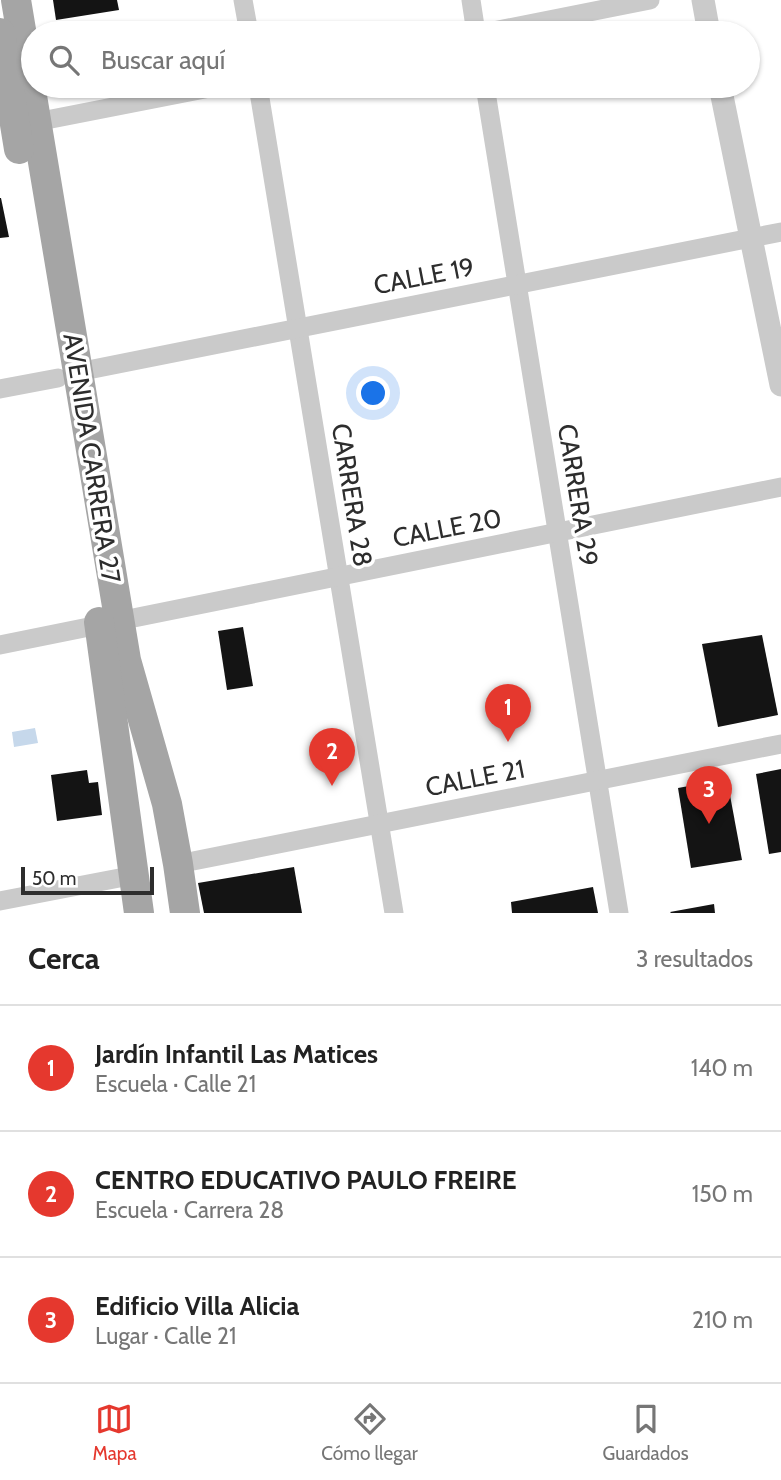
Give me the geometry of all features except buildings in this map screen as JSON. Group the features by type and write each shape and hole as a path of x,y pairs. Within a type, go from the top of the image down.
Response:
{"main road":[{"name":"AVENIDA CARRERA 27","path":"16,0 17,127"},
{"name":"AVENIDA CARRERA 27","path":"0,33 68,375 109,624 139,913"},
{"name":"AVENIDA CARRERA 27","path":"109,624 126,660 167,804 185,913"},
{"path":"126,660 159,913"}],"street":[{"path":"243,0 247,21"},
{"path":"471,0 474,21"},
{"path":"544,21 650,0"},
{"path":"703,0 707,21"},
{"path":"17,127 161,98"},
{"name":"CARRERA 28","path":"260,98 394,913"},
{"name":"CARRERA 29","path":"487,98 619,913"},
{"path":"722,98 781,385"},
{"name":"CALLE 19","path":"0,389 781,232"},
{"name":"CALLE 20","path":"0,645 781,487"},
{"name":"CALLE 21","path":"178,864 781,744"},
{"path":"0,901 135,874"}],"water":[{"path":"35,728 38,743 14,747 12,732"}],"place":[{"name":"Jardín Infantil Las Matices","path":"508,742"},
{"name":"CENTRO EDUCATIVO PAULO FREIRE","path":"332,786"},
{"name":"Edificio Villa Alicia","path":"709,824"}]}
